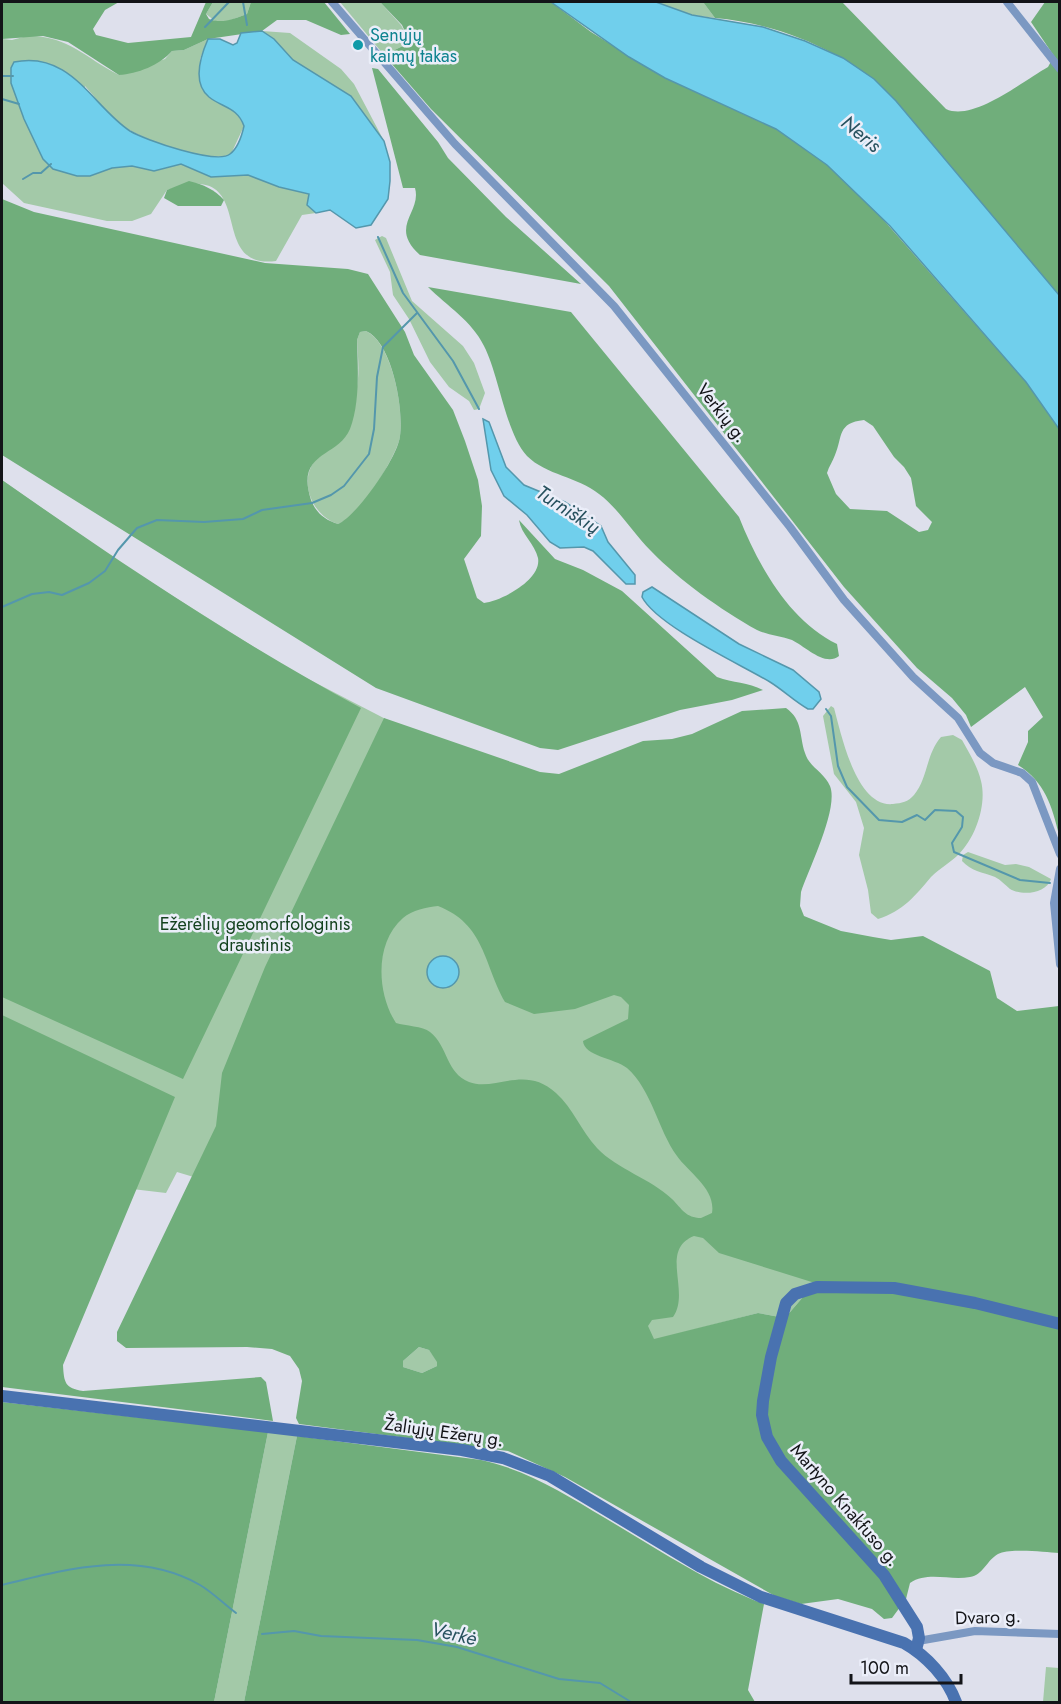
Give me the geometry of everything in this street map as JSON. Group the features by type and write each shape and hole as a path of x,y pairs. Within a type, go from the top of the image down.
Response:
{"main road":[{"name":"Martyno Knakfuso g.","path":"917,1645 917,1627 884,1575 781,1461 766,1437 762,1415 763,1401 771,1357 786,1303 795,1294 817,1287 894,1288 975,1303 1059,1324"},
{"name":"Žaliųjų Ežerų g.","path":"2,1396 462,1450 503,1458 550,1476 701,1567 761,1597 796,1610 917,1645 945,1680 956,1702"}],"street":[{"name":"Verkių g.","path":"332,2 455,144 614,306 783,518 844,600 913,676 958,718 980,753 993,763 1022,773 1032,782 1059,854"},
{"path":"1007,2 1059,69"},
{"path":"1059,869 1054,903 1059,964"},
{"name":"Dvaro g.","path":"917,1645 975,1631 1059,1635"}],"green space":[{"path":"2,2 119,2 105,10 93,29 96,35 128,43 191,37 206,2 213,2 206,14 209,19 223,21 247,14 251,2 324,2 350,34 341,35 306,20 277,20 262,31 208,39 184,50 172,51 161,61 148,68 119,75 68,42 43,36 2,39"},
{"path":"213,2 251,2 247,14 228,21 215,21 206,14"},
{"path":"340,2 380,2 401,25 408,38 405,45 384,55"},
{"path":"380,2 551,2 591,32 665,78 776,129 827,164 866,200 1026,382 1059,429 1059,835 1046,795 1035,779 1018,765 1028,742 1028,731 1043,717 1025,687 971,727 966,715 952,698 917,668 844,587 609,286 431,109 384,55 405,45 408,38 402,25","holes":["864,420 873,426 911,478 916,506 932,522 928,530 919,532 887,511 850,509 836,494 827,473 842,431 849,424"]},
{"path":"656,2 703,2 715,18 692,15"},
{"path":"703,2 842,2 946,109 957,112 984,105 1048,67 1054,56 1031,22 1045,2 1059,2 1059,295 896,101 878,84 836,55 790,34 740,21 715,18"},
{"path":"262,31 290,33 341,69 354,84 384,141 351,96 293,60"},
{"path":"27,36 54,39 65,43 119,75 165,59 172,51 184,50 208,39 200,59 209,97 235,110 244,126 231,154 207,156 191,153 143,137 115,120 85,86 90,176 112,168 132,166 154,171 181,164 211,177 248,175 279,187 309,194 307,205 316,213 302,215 276,261 257,260 245,253 237,241 223,199 215,189 200,184 167,190 151,214 132,221 107,221 24,203 2,183 2,39 12,40"},
{"path":"372,68 378,69 438,142 448,158 506,217 581,284 420,255 411,245 406,228 416,197 415,188 403,188"},
{"path":"189,181 216,193 224,200 221,206 178,206 164,198 167,190"},
{"path":"2,199 34,212 265,263 348,269 368,274 405,332 414,355 453,410 465,441 478,480 482,506 481,536 464,559 477,598 484,603 510,594 534,574 538,566 538,558 519,520 555,559 583,570 622,591 717,677 752,685 763,690 732,700 680,710 558,750 540,748 376,688 2,455","holes":["366,331 383,348 394,378 400,410 400,436 385,471 355,510 338,524 322,515 313,505 308,484 309,472 313,464 337,445 350,429 357,397 357,340 360,332"]},
{"path":"382,236 386,238 412,301 463,346 474,363 485,393 479,409 474,410 469,401 449,387 430,362 409,319 393,295 390,272 375,240"},
{"path":"428,287 571,312 739,517 756,554 777,590 804,621 837,644 839,656 834,659 822,658 792,640 761,632 743,622 701,594 662,562 599,494 591,488 543,468 527,456 514,434 489,358 479,337 466,321"},
{"path":"366,331 375,338 389,362 398,394 400,436 390,461 367,499 355,514 338,524 329,520 314,505 310,496 308,476 311,466 318,457 334,445 345,426 357,385 357,340 360,332"},
{"name":"Ežerėlių geomorfologinis draustinis","path":"2,480 122,564 289,669 517,787 815,1283 785,1318 758,1313 654,1340 284,1204 177,1172 166,1193 56,1180 2,1206"},
{"path":"2,480 223,628 361,708 183,1079 2,997"},
{"path":"831,706 834,708 852,767 869,794 880,802 899,803 907,801 914,795 922,781 932,751 941,737 953,735 962,740 976,765 981,781 982,800 979,820 965,847 931,877 908,902 895,912 878,919 871,913 859,855 864,828 856,802 834,774 823,716"},
{"path":"786,708 798,723 807,758 830,786 832,796 827,823 801,892 800,906 804,916 841,931 873,937 891,940 923,936 990,971 997,998 1017,1011 1059,1006 1059,1553 1004,1552 994,1557 974,1576 917,1579 910,1583 906,1599 892,1618 884,1619 872,1609 838,1599 801,1604 775,1596 565,1477 508,1451 299,1424 296,1418 302,1381 299,1369 290,1356 272,1349 247,1347 126,1348 117,1341 117,1332 216,1126 222,1073 265,967 384,718 540,772 559,774 643,741 672,739 692,734 742,711","holes":["438,906 454,914 474,935 505,1002 534,1014 575,1009 614,995 621,997 629,1005 628,1019 583,1041 588,1050 627,1068 636,1077 649,1099 670,1146 710,1196 712,1213 701,1218 688,1215 654,1185 605,1156 591,1141 562,1099 544,1085 533,1080 522,1079 489,1084 469,1082 461,1078 451,1066 440,1044 430,1032 423,1028 396,1023 385,998 382,984 383,955 387,941 394,928 407,915 420,909","694,1236 703,1238 719,1253 815,1283 785,1318 758,1313 654,1339 648,1326 652,1320 673,1317 678,1307 677,1261 678,1251 684,1242","419,1347 429,1350 437,1366 422,1373 403,1367 403,1361"]},
{"path":"968,852 1005,865 1016,864 1029,867 1051,879 1039,891 1027,893 1015,891 995,877 965,864 962,861 963,855"},
{"path":"2,1015 175,1097 63,1365 67,1384 83,1391 261,1377 266,1382 273,1421 2,1387"},
{"path":"419,1347 429,1350 438,1362 437,1366 422,1373 403,1367 403,1361"},
{"path":"2,1402 268,1432 214,1702 2,1702"},
{"path":"268,1432 297,1436 244,1702 214,1702"},
{"path":"297,1436 498,1464 530,1476 703,1576 764,1604 748,1690 755,1702 244,1702"},
{"path":"1046,1667 1059,1668 1059,1702 1043,1702"}],"water":[{"name":"Neris","path":"551,2 656,2 692,15 763,27 805,41 843,58 874,79 896,101 1059,295 1059,429 1026,382 890,226 827,165 776,129 665,78 629,57"},
{"path":"262,31 274,39 293,60 351,96 384,141 390,162 388,199 371,225 356,228 330,210 316,213 307,205 309,194 279,187 248,175 211,177 181,164 154,171 132,166 112,168 90,176 77,176 53,169 43,159 24,119 11,83 11,68 14,62 34,61 51,64 80,83 130,131 181,150 223,157 235,148 244,126 234,111 214,101 204,91 199,77 203,53 208,39 220,39 233,45 237,43 241,33"},
{"path":"483,419 489,422 506,467 524,485 565,502 601,526 608,542 635,575 635,584 626,584 593,551 584,547 560,548 550,542 527,515 504,496 491,470"},
{"path":"652,587 739,644 793,670 819,692 821,699 813,709 808,709 770,682 681,632 664,620 642,597 643,592"},
{"path":"443,956 454,961 459,972 454,983 443,988 432,983 427,972 432,961"}],"waterway":[{"path":"205,27 229,2"},
{"path":"243,2 247,25"},
{"path":"2,76 13,76"},
{"name":"Turniškių","path":"2,99 19,104"},
{"path":"23,179 33,173 41,173 51,164"},
{"name":"Turniškių","path":"378,237 403,293 453,361 479,409"},
{"path":"2,607 32,594 49,592 62,595 89,583 105,571 118,550 137,528 157,520 204,522 243,519 262,510 312,503 331,495 344,486 369,454 374,429 377,377 383,347 417,313"},
{"name":"Turniškių","path":"826,709 831,716 838,766 847,787 879,820 902,822 917,815 925,820 935,810 956,811 963,817 962,827 952,843 954,852 1020,880 1050,883"},
{"name":"Verkė","path":"2,1585 76,1568 127,1565 176,1574 200,1585 236,1613"},
{"name":"Verkė","path":"262,1634 294,1631 321,1636 417,1640 457,1647 559,1679 600,1683 631,1702"}],"place":[{"name":"Senųjų kaimų takas","path":"358,45"}]}
